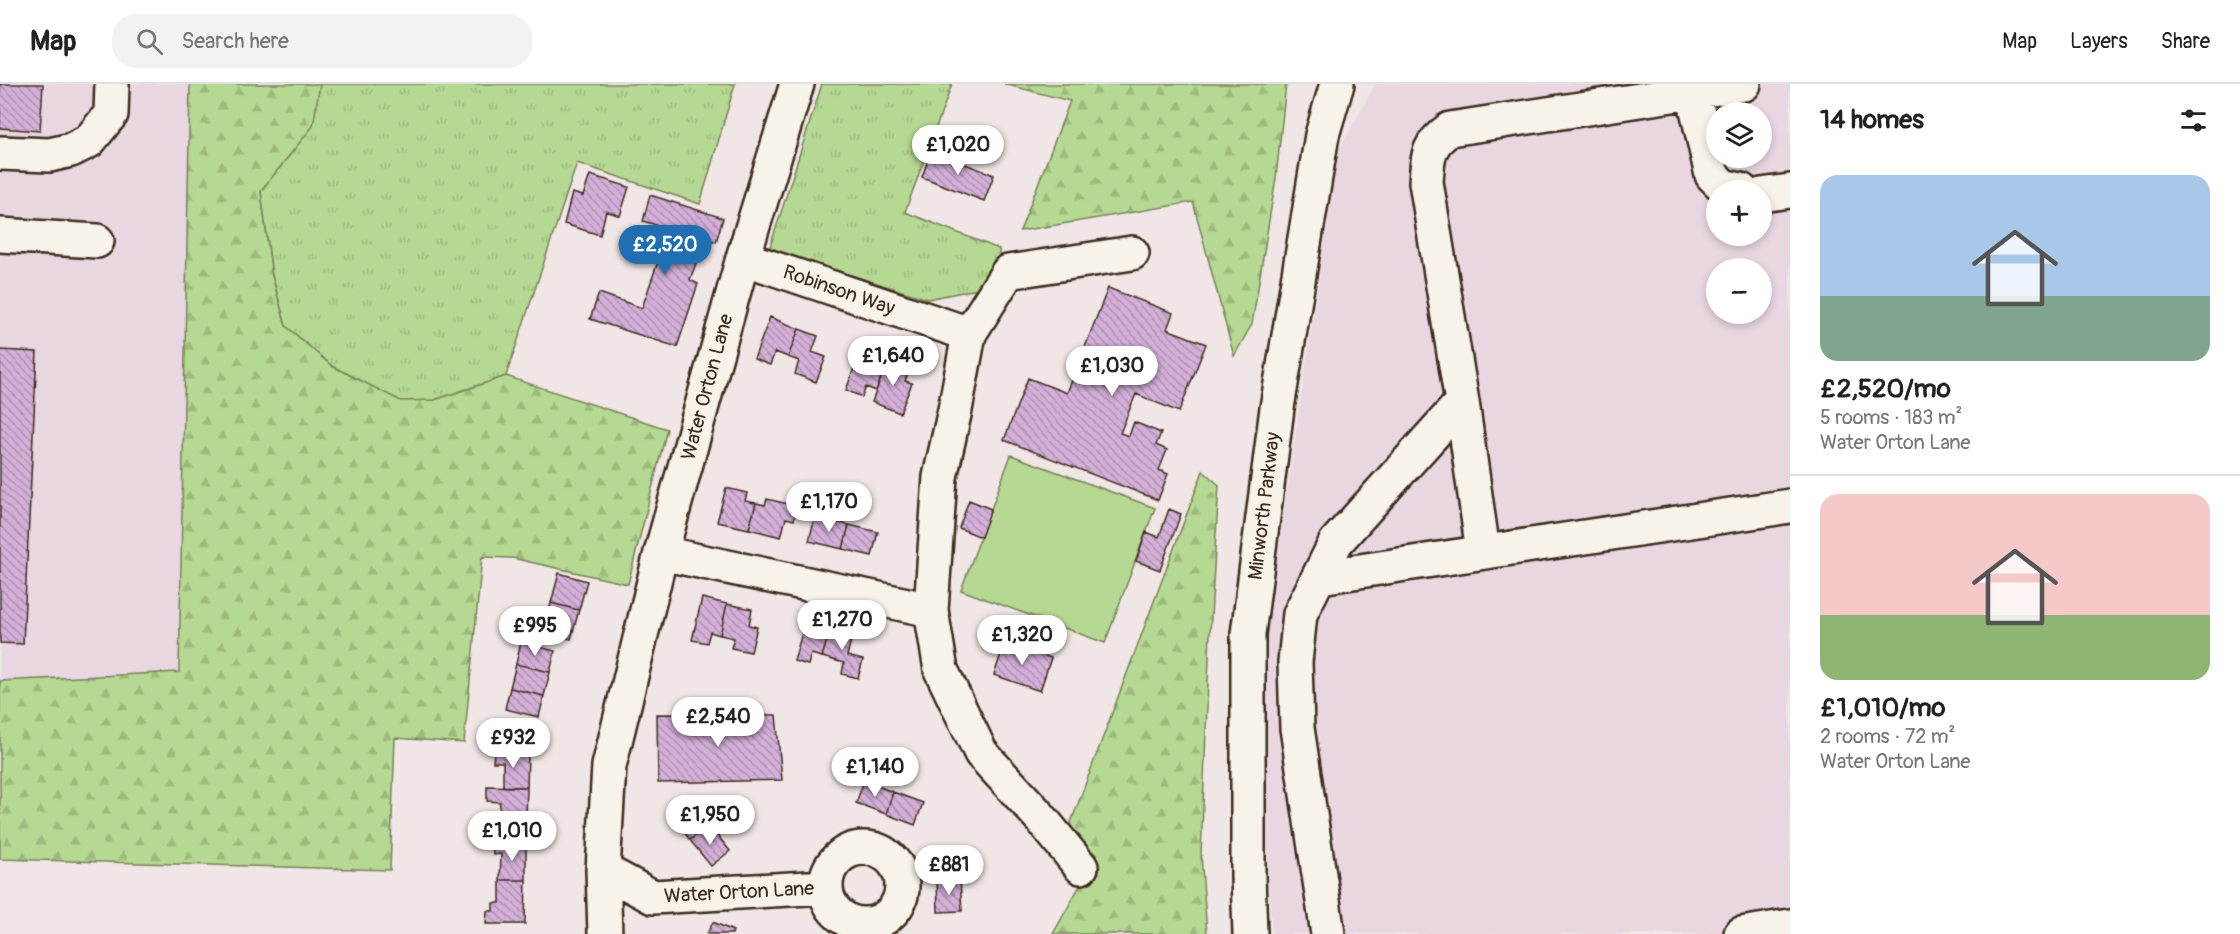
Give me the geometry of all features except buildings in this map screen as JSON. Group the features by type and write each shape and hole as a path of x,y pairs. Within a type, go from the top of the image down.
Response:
{"street":[{"path":"0,153 50,155 71,150 88,141 111,114 112,84"},
{"name":"Water Orton Lane","path":"605,932 603,870 609,766 661,554 743,258 797,84"},
{"name":"Minworth Parkway","path":"1250,934 1248,634 1277,408 1322,135 1337,84"},
{"path":"1483,552 1462,402 1426,182 1428,156 1437,138 1450,129 1744,84"},
{"path":"1693,92 1712,175 1717,180"},
{"path":"1772,193 1790,191"},
{"path":"0,235 97,241"},
{"path":"1081,867 1040,817 981,753 941,670 931,610 940,477 969,334 1008,272 1131,253"},
{"name":"Robinson Way","path":"743,258 969,334"},
{"path":"1328,934 1297,728 1294,662 1300,614 1336,542 1462,402"},
{"path":"1320,577 1790,506"},
{"path":"661,554 931,610"},
{"name":"Water Orton Lane","path":"603,870 653,897 825,887"},
{"name":"Water Orton Lane","path":"605,932 653,897"},
{"path":"1741,934 1790,926"}],"shaded area":[{"path":"0,84 190,84 179,673 0,681"},
{"path":"1375,84 1790,84 1790,934 1272,934 1268,877 1265,639 1338,152"}],"green space":[{"path":"190,84 320,84 314,126 261,191 272,275 286,326 434,400 506,376 667,429 628,584 512,558 482,557 464,743 395,738 390,870 0,859 0,681 179,672"},
{"path":"320,84 735,84 700,204 577,163 506,376 434,400 401,401 332,366 286,326 272,275 261,191 313,126"},
{"path":"822,84 952,84 905,212 999,249 999,267 987,287 928,299 769,250"},
{"path":"1004,84 1286,84 1276,178 1252,324 1234,356 1193,202 1020,231 1070,101"},
{"path":"1011,455 1155,508 1105,643 961,590"},
{"path":"1203,471 1219,485 1201,855 1207,934 1053,934 1097,855 1067,833"}]}
